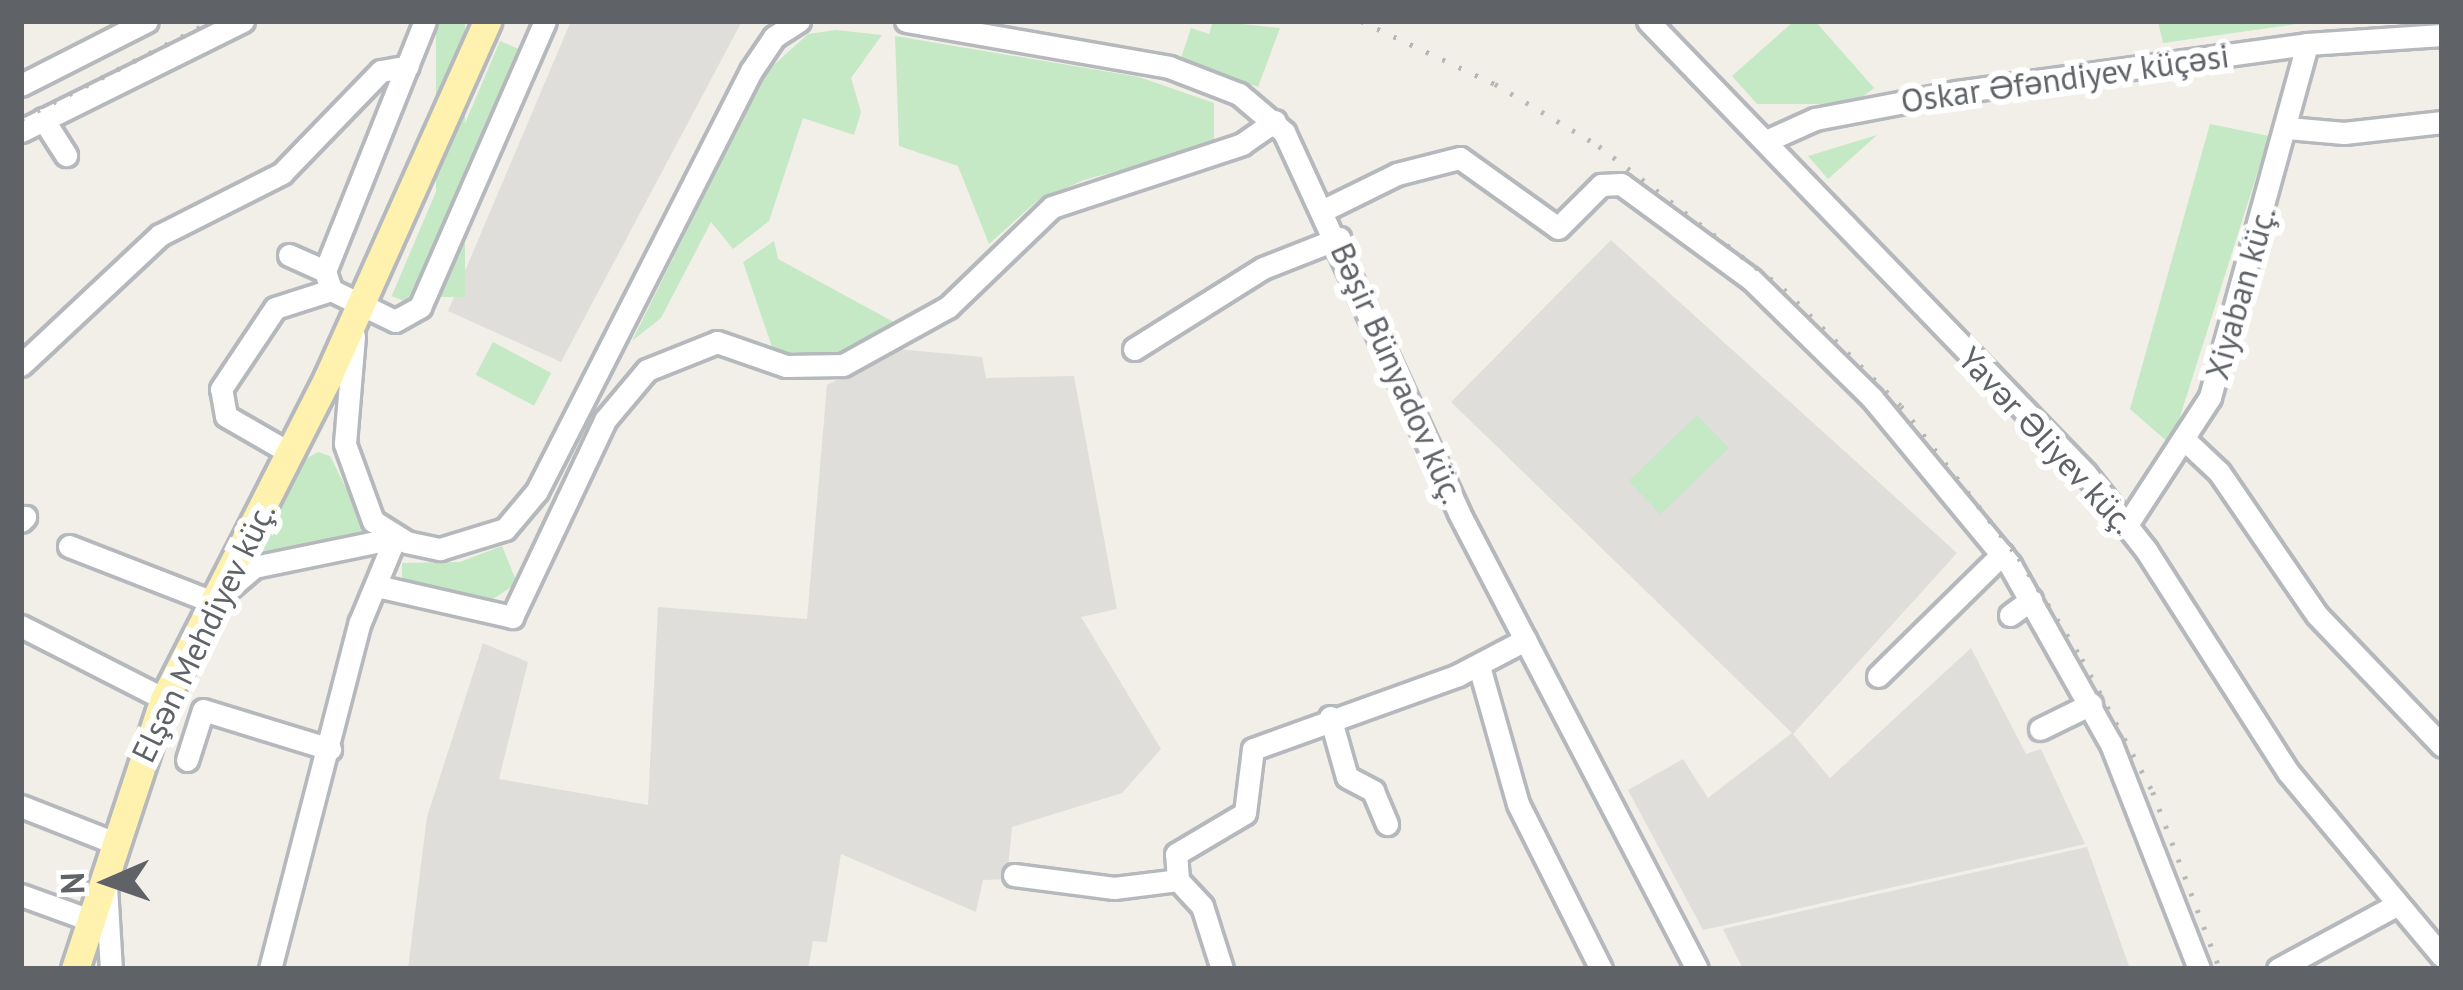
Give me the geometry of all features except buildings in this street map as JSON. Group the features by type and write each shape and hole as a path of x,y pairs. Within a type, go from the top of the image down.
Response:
{"main road":[{"name":"Elşən Mehdiyev küç.","path":"75,969 164,699 362,307 487,21"}],"street":[{"path":"21,85 147,21"},
{"path":"21,131 243,21"},
{"path":"290,453 226,416 221,389 275,308 328,281 425,21"},
{"path":"289,255 362,307 395,321 420,307 545,21"},
{"path":"69,546 213,602 254,567 394,538 460,548 495,535 526,507 751,71 775,38 799,21"},
{"name":"Bəşir Bünyadov küç.","path":"907,21 1169,67 1240,94 1274,121 1326,209 1459,513 1697,969"},
{"name":"Yavər Əliyev küç.","path":"1648,21 2128,523 2268,745 2398,904 2439,946"},
{"name":"Oskar Əfəndiyev küçəsi","path":"1766,141 1877,106 2307,44 2442,35"},
{"name":"Xiyaban küç.","path":"2128,523 2187,442 2216,379 2288,128 2307,44"},
{"path":"21,364 160,235 282,173 381,70 408,66"},
{"path":"43,119 66,155"},
{"path":"377,586 512,617 605,420 647,370 717,342 786,366 843,365 948,307 1052,207 1243,144 1274,121"},
{"path":"2288,128 2344,133 2442,122"},
{"path":"1326,209 1397,174 1460,158 1558,228 1601,185 1621,184 1804,328 2002,554 2031,600 2091,704 2199,969"},
{"path":"1134,349 1263,268 1339,238"},
{"path":"362,307 347,371 345,444 364,509 394,538"},
{"path":"2187,442 2219,472 2317,615 2442,746"},
{"path":"270,969 394,538"},
{"path":"1878,676 2002,554"},
{"path":"2010,615 2031,600"},
{"path":"21,626 164,699"},
{"path":"1222,969 1202,906 1178,880 1180,847 1245,813 1253,749 1478,666 1525,640"},
{"path":"1478,666 1518,804 1601,969"},
{"path":"2040,729 2091,704"},
{"path":"187,760 199,717 214,710 330,749"},
{"path":"1330,717 1348,777 1373,790 1387,824"},
{"path":"21,806 115,843"},
{"path":"105,872 112,969"},
{"path":"1014,875 1114,888 1178,880"},
{"path":"21,896 90,920"},
{"path":"2278,969 2398,904"}],"shaded area":[{"path":"571,21 742,21 561,362 448,311"},
{"path":"1611,240 1957,553 1793,734 1830,778 1971,648 2026,754 2041,749 2085,844 1703,930 1628,790 1683,759 1708,798 1792,733 1451,402"},
{"path":"898,349 982,357 986,378 1074,376 1117,609 1081,617 1161,749 1122,793 1012,827 1007,879 983,880 976,912 841,854 827,942 813,941 808,969 408,969 427,817 483,643 528,662 499,779 648,805 658,607 807,619 827,385"},
{"path":"2087,847 2130,969 1743,969 1723,929"}],"green space":[{"path":"436,21 465,21 465,297 436,297"},
{"path":"1213,21 1280,28 1258,87 1181,58 1191,28 1209,34"},
{"path":"1794,21 1815,21 1874,88 1853,104 1757,104 1732,76"},
{"path":"2158,21 2318,21 2163,43"},
{"path":"836,30 882,35 851,78 861,112 854,135 803,118 769,221 733,249 711,222 661,318 632,341 765,73 808,34"},
{"path":"895,36 1139,77 1214,103 1214,145 1084,180 1038,200 989,244 958,166 899,146"},
{"path":"500,41 523,51 415,306 392,296"},
{"path":"2210,124 2269,136 2171,445 2130,409"},
{"path":"1877,135 1828,179 1808,156"},
{"path":"774,241 778,259 901,326 842,355 788,355 772,347 743,262"},
{"path":"493,342 551,373 534,406 476,375"},
{"path":"1697,415 1729,448 1661,514 1629,481"},
{"path":"318,452 330,456 370,536 257,552 302,461"},
{"path":"502,546 517,583 493,599 412,587 402,577 402,563 460,562"}],"railway":[{"path":"21,119 212,21"},
{"path":"1361,21 1495,84 1599,146 1784,289 1901,406 2019,558 2082,659 2153,792 2220,969"}]}
